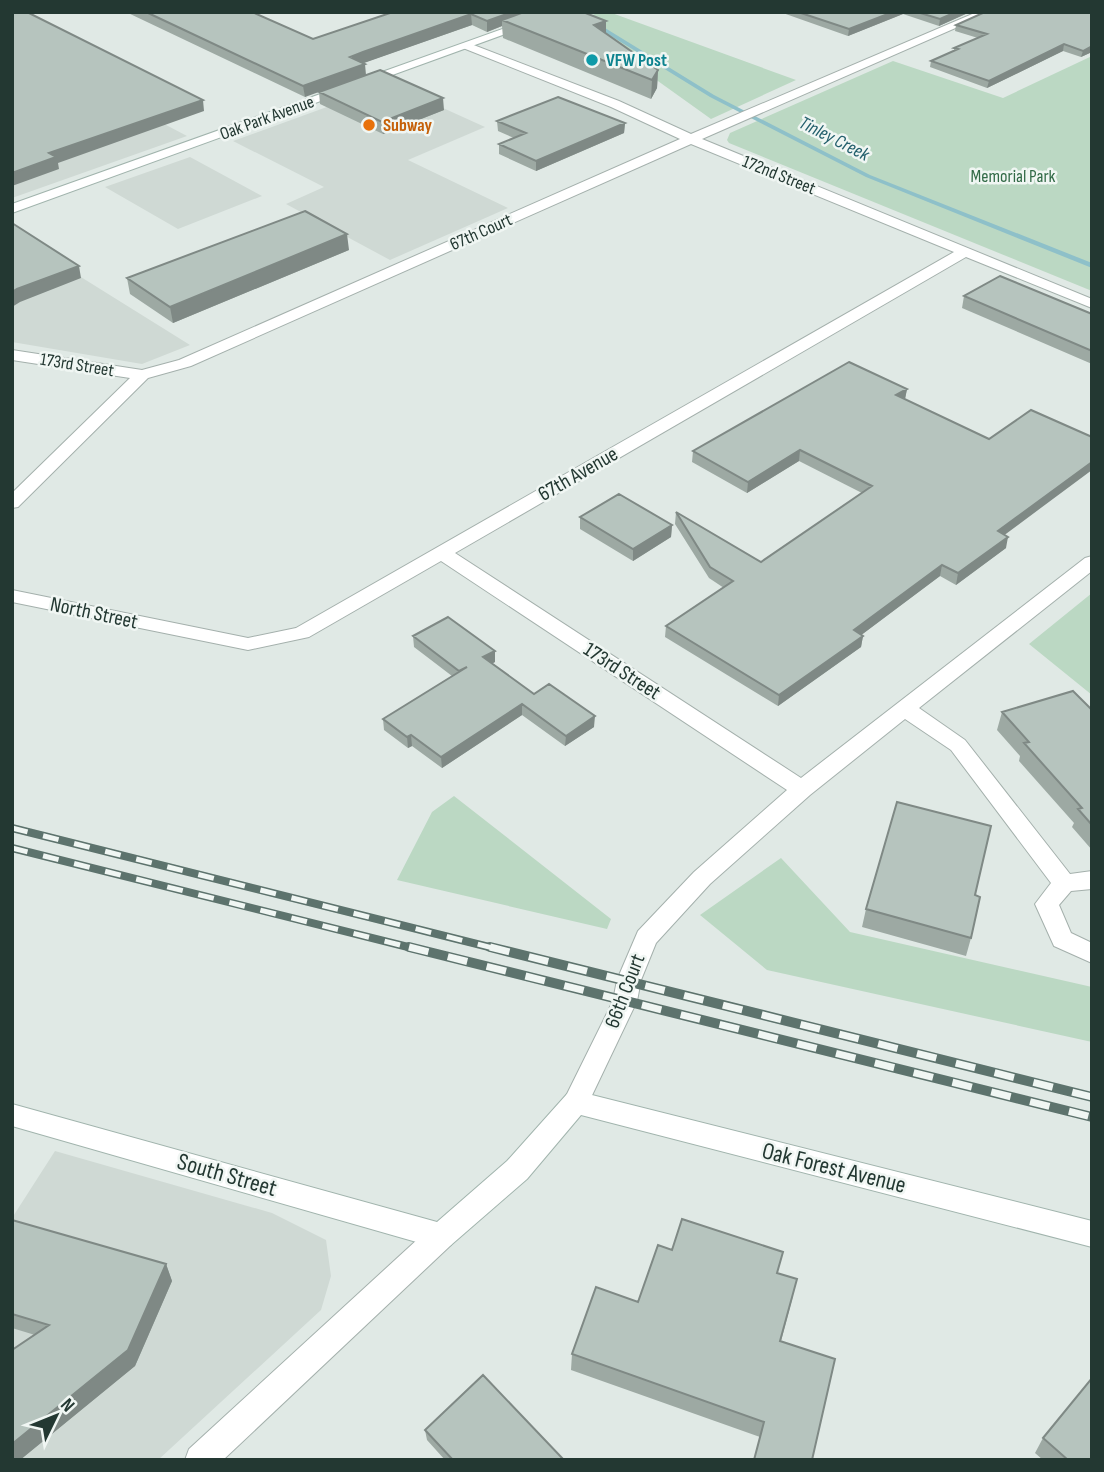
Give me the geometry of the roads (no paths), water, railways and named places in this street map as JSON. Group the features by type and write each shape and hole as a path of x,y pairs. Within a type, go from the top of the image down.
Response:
{"street":[{"name":"Oak Park Avenue","path":"12,209 561,12"},
{"name":"67th Court","path":"12,503 142,375 185,363 738,118 986,12"},
{"name":"172nd Street","path":"467,46 615,104 691,139 1092,304"},
{"name":"67th Avenue","path":"177,630 248,644 302,633 965,252"},
{"name":"173rd Street","path":"12,355 142,375"},
{"name":"173rd Street","path":"442,553 802,789"},
{"name":"66th Court","path":"200,1460 441,1236 517,1170 576,1102 625,1001 629,980 646,938 702,878 802,789 1092,562"},
{"name":"North Street","path":"12,596 177,630"},
{"path":"905,709 958,745 1064,883"},
{"path":"1092,880 1064,883 1047,904 1062,939 1092,954"},
{"name":"Oak Forest Avenue","path":"576,1102 1092,1234"},
{"name":"South Street","path":"12,1115 441,1236"}],"waterway":[{"name":"Tinley Creek","path":"575,12 712,96 868,176 1092,266"}],"railway":[{"path":"12,828 497,949"},
{"path":"12,848 416,949"},
{"path":"409,947 1092,1117"},
{"path":"490,947 1092,1097"}],"place":[{"name":"VFW Post","path":"592,60"},
{"name":"Subway","path":"369,125"}],"park label":[{"name":"Memorial Park","path":"1013,176"}]}
